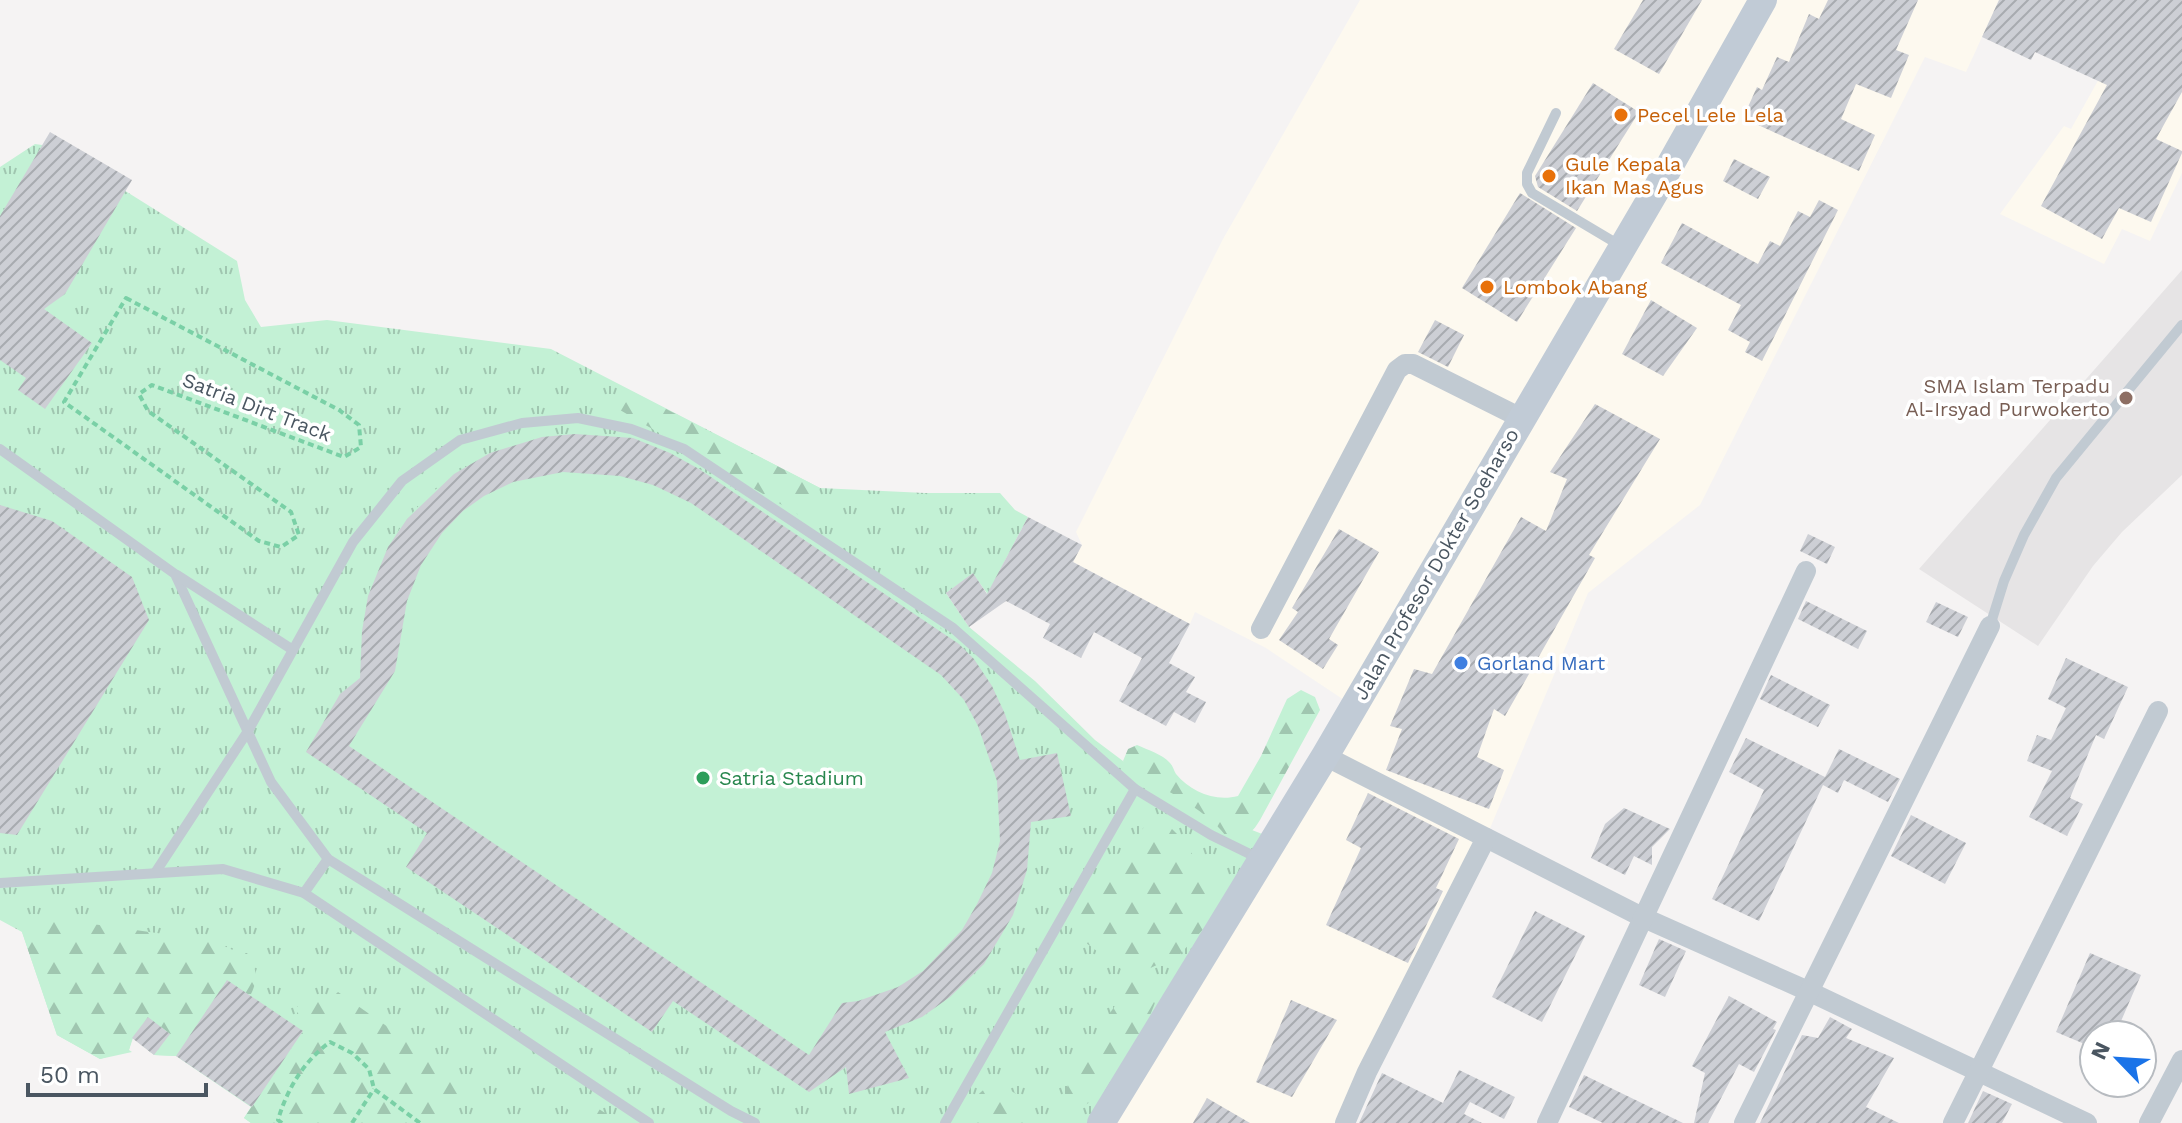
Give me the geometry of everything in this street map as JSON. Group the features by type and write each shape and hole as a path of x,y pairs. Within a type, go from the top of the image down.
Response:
{"street":[{"name":"Jalan Profesor Dokter Soeharso","path":"1101,1123 1325,756 1763,0"},
{"path":"1261,629 1397,370 1405,364 1413,364 1521,418"},
{"path":"1547,1123 1806,571"},
{"path":"1744,1123 1990,626"},
{"path":"1953,1123 2158,711"},
{"path":"1325,756 1642,917 1808,991 2087,1123"},
{"path":"1345,1123 1367,1072 1486,838"},
{"path":"2149,1123 2182,1060"}],"lane":[{"path":"1556,113 1527,173 1527,184 1532,193 1622,247"},
{"path":"1990,626 2004,581 2024,535 2056,478 2182,325"},
{"path":"155,873 248,731 353,542 402,481 460,440 522,423 578,418 631,429 684,449 953,628 1135,789 1211,835 1260,859"},
{"path":"0,449 175,574 293,650"},
{"path":"175,574 271,782 328,859 731,1111 755,1123"},
{"path":"945,1123 1135,789"},
{"path":"304,893 328,859"},
{"path":"0,883 223,869 304,893 649,1123"}],"path":[{"name":"Satria Dirt Track","path":"126,298 339,410 359,425 361,447 344,457 152,385 139,394 148,411 291,512 299,535 281,547 259,541 64,402 126,298"},
{"path":"282,1123 278,1120 284,1101 311,1055 330,1042 352,1053 369,1069 374,1089 420,1123"},
{"path":"352,1123 374,1089"}],"shaded area":[{"path":"1360,0 1999,0 1966,72 1925,57 1700,505 1588,593 1486,838 1336,1123 1096,1123 1350,704 1266,648 1195,612 1190,624 1073,562 1082,545 1076,532 1223,239"},
{"path":"2143,0 2182,0 2182,173 2150,241 2122,229 2104,264 2000,214 2064,126 2071,129"},
{"name":"SMA Islam Terpadu Al-Irsyad Purwokerto","path":"2182,270 2182,475 2122,532 2093,566 2038,646 1919,569"}],"green space":[{"path":"35,144 56,147 77,168 127,192 237,261 245,300 261,327 327,320 551,349 820,488 1000,493 1015,510 1028,517 999,572 997,607 973,574 946,593 969,627 1035,681 1095,740 1123,761 1239,825 1270,837 1096,1123 251,1123 244,1118 251,1107 176,1056 154,1055 133,1038 129,1050 100,1059 57,1035 22,932 0,920 0,167"},
{"path":"633,392 820,488 806,519 620,410"},
{"name":"Satria Stadium","path":"575,434 635,438 727,484 952,636 994,694 1020,760 1057,753 1071,816 1031,823 1027,870 1013,915 984,964 885,1032 909,1077 849,1094 845,1068 809,1092 673,1001 652,1032 406,867 426,832 306,752 340,694 360,678 362,628 367,598 376,572 388,547 422,502 465,467 490,454 530,439"},
{"path":"1301,690 1315,697 1320,710 1260,820 1246,835 1226,836 1194,807 1130,769 1123,761 1128,749 1137,745 1167,760 1176,774 1196,790 1221,798 1238,796 1261,756 1287,699"},
{"path":"1155,819 1167,824 1190,847 1193,857 1223,888 1211,921 1168,967 1159,964 1144,971 1125,972 1074,934 1072,918 1078,904 1099,879 1108,862"},
{"path":"35,916 214,941 239,953 247,953 255,969 255,984 250,996 227,981 176,1056 154,1055 170,1034 149,1017 132,1038 129,1050 132,1052 100,1059 57,1035 22,932"},
{"path":"1141,978 1151,983 1158,994 1124,1066 1110,1086 1093,1100 1073,1111 1062,1106 1067,1087 1108,1016 1131,982"},
{"path":"338,992 465,1081 457,1105 444,1110 438,1123 251,1123 244,1118 303,1031 304,1022 295,1009 313,996 331,996"},
{"path":"996,1081 1016,1094 1029,1113 1045,1123 965,1123 968,1109 975,1098"},
{"path":"569,1095 583,1099 621,1123 580,1118 561,1101"}],"building":[{"path":"1643,0 1702,0 1659,74 1614,49"},
{"path":"1828,0 1918,0 1896,50 1909,55 1891,98 1856,84 1841,119 1875,135 1859,171 1743,118 1757,87 1762,90 1777,57 1789,62 1809,14 1819,19"},
{"path":"1999,0 2182,0 2182,92 2156,139 2182,153 2151,222 2119,208 2102,239 2041,206 2107,85 2035,52 2031,60 1982,37"},
{"path":"1593,83 1639,112 1577,211 1538,187 1535,176"},
{"path":"50,132 132,180 65,294 44,309 92,343 45,409 18,390 26,378 0,360 0,216"},
{"path":"1734,159 1770,177 1758,199 1723,181"},
{"path":"1520,193 1576,228 1517,322 1462,288"},
{"path":"1819,200 1838,210 1762,361 1745,352 1750,342 1728,330 1741,305 1661,263 1682,223 1758,264 1770,241 1780,246 1798,211 1810,217"},
{"path":"1651,300 1697,328 1663,376 1622,354"},
{"path":"1435,320 1464,335 1448,367 1418,352"},
{"path":"1595,404 1660,439 1589,555 1595,558 1505,716 1494,709 1477,757 1504,770 1489,809 1386,770 1402,729 1390,726 1414,669 1432,674 1521,517 1546,531 1567,479 1550,472"},
{"path":"575,434 633,438 699,469 959,644 974,659 992,686 1020,760 1057,753 1071,816 1031,822 1027,870 1013,915 984,964 950,997 922,1017 885,1032 909,1078 849,1094 846,1067 809,1092 673,1001 652,1032 406,867 427,833 306,752 340,694 360,678 362,631 368,596 388,547 407,519 454,474 490,453 542,437","holes":["563,472 620,476 653,485 691,503 941,675 964,700 978,726 997,781 1000,841 992,873 962,930 923,971 898,987 858,1001 842,1003 809,1055 349,746 395,671 407,601 421,565 442,533 463,511 484,496 513,482"]},
{"path":"0,505 52,521 132,577 149,620 17,835 0,833"},
{"path":"1028,517 1082,545 1073,562 1190,624 1169,663 1195,677 1186,692 1206,702 1195,723 1174,712 1166,726 1119,701 1142,658 1094,632 1081,658 1043,638 1050,624 1006,601 969,627 946,593 973,573 987,594"},
{"path":"1339,529 1379,552 1329,639 1338,645 1323,669 1279,640 1298,612 1292,608"},
{"path":"1808,534 1835,547 1827,564 1800,551"},
{"path":"1806,601 1867,631 1858,649 1798,619"},
{"path":"1936,602 1968,617 1958,637 1926,622"},
{"path":"2066,658 2128,687 2104,739 2096,735 2070,798 2083,804 2067,836 2029,817 2052,771 2027,761 2037,735 2051,740 2066,708 2048,699"},
{"path":"1771,675 1830,705 1818,727 1760,699"},
{"path":"1746,738 1825,777 1839,749 1900,779 1888,802 1844,780 1838,793 1823,785 1759,921 1712,899 1764,790 1729,772"},
{"path":"1368,793 1459,839 1436,888 1443,891 1408,963 1326,925 1361,848 1346,840"},
{"path":"1624,808 1670,829 1652,847 1652,865 1634,856 1625,875 1591,858 1605,824"},
{"path":"1911,815 1966,843 1945,884 1891,856"},
{"path":"1535,911 1585,936 1542,1022 1492,997"},
{"path":"1659,939 1686,951 1665,997 1639,985"},
{"path":"2090,953 2141,975 2122,1019 2078,1019 2078,1041 2056,1032"},
{"path":"227,980 303,1031 252,1107 176,1056"},
{"path":"1729,996 1777,1022 1773,1029 1776,1030 1754,1072 1739,1064 1708,1123 1694,1123 1705,1073 1692,1066"},
{"path":"1291,1000 1337,1020 1292,1097 1256,1082"},
{"path":"148,1017 170,1034 154,1055 132,1038"},
{"path":"1830,1017 1852,1029 1846,1038 1894,1058 1866,1107 1899,1123 1760,1123 1802,1035 1818,1038"},
{"path":"1459,1070 1515,1097 1504,1119 1470,1102 1464,1114 1482,1123 1359,1123 1382,1073 1443,1103"},
{"path":"1584,1075 1683,1123 1603,1123 1569,1107"},
{"path":"1983,1091 2012,1104 2002,1123 1968,1123"},
{"path":"1207,1098 1250,1123 1193,1123"}],"place":[{"name":"Pecel Lele Lela","path":"1621,115"},
{"name":"Gule Kepala Ikan Mas Agus","path":"1549,176"},
{"name":"Lombok Abang","path":"1487,287"},
{"name":"SMA Islam Terpadu Al-Irsyad Purwokerto","path":"2126,398"},
{"name":"Gorland Mart","path":"1461,663"},
{"name":"Satria Stadium","path":"703,778"}]}
